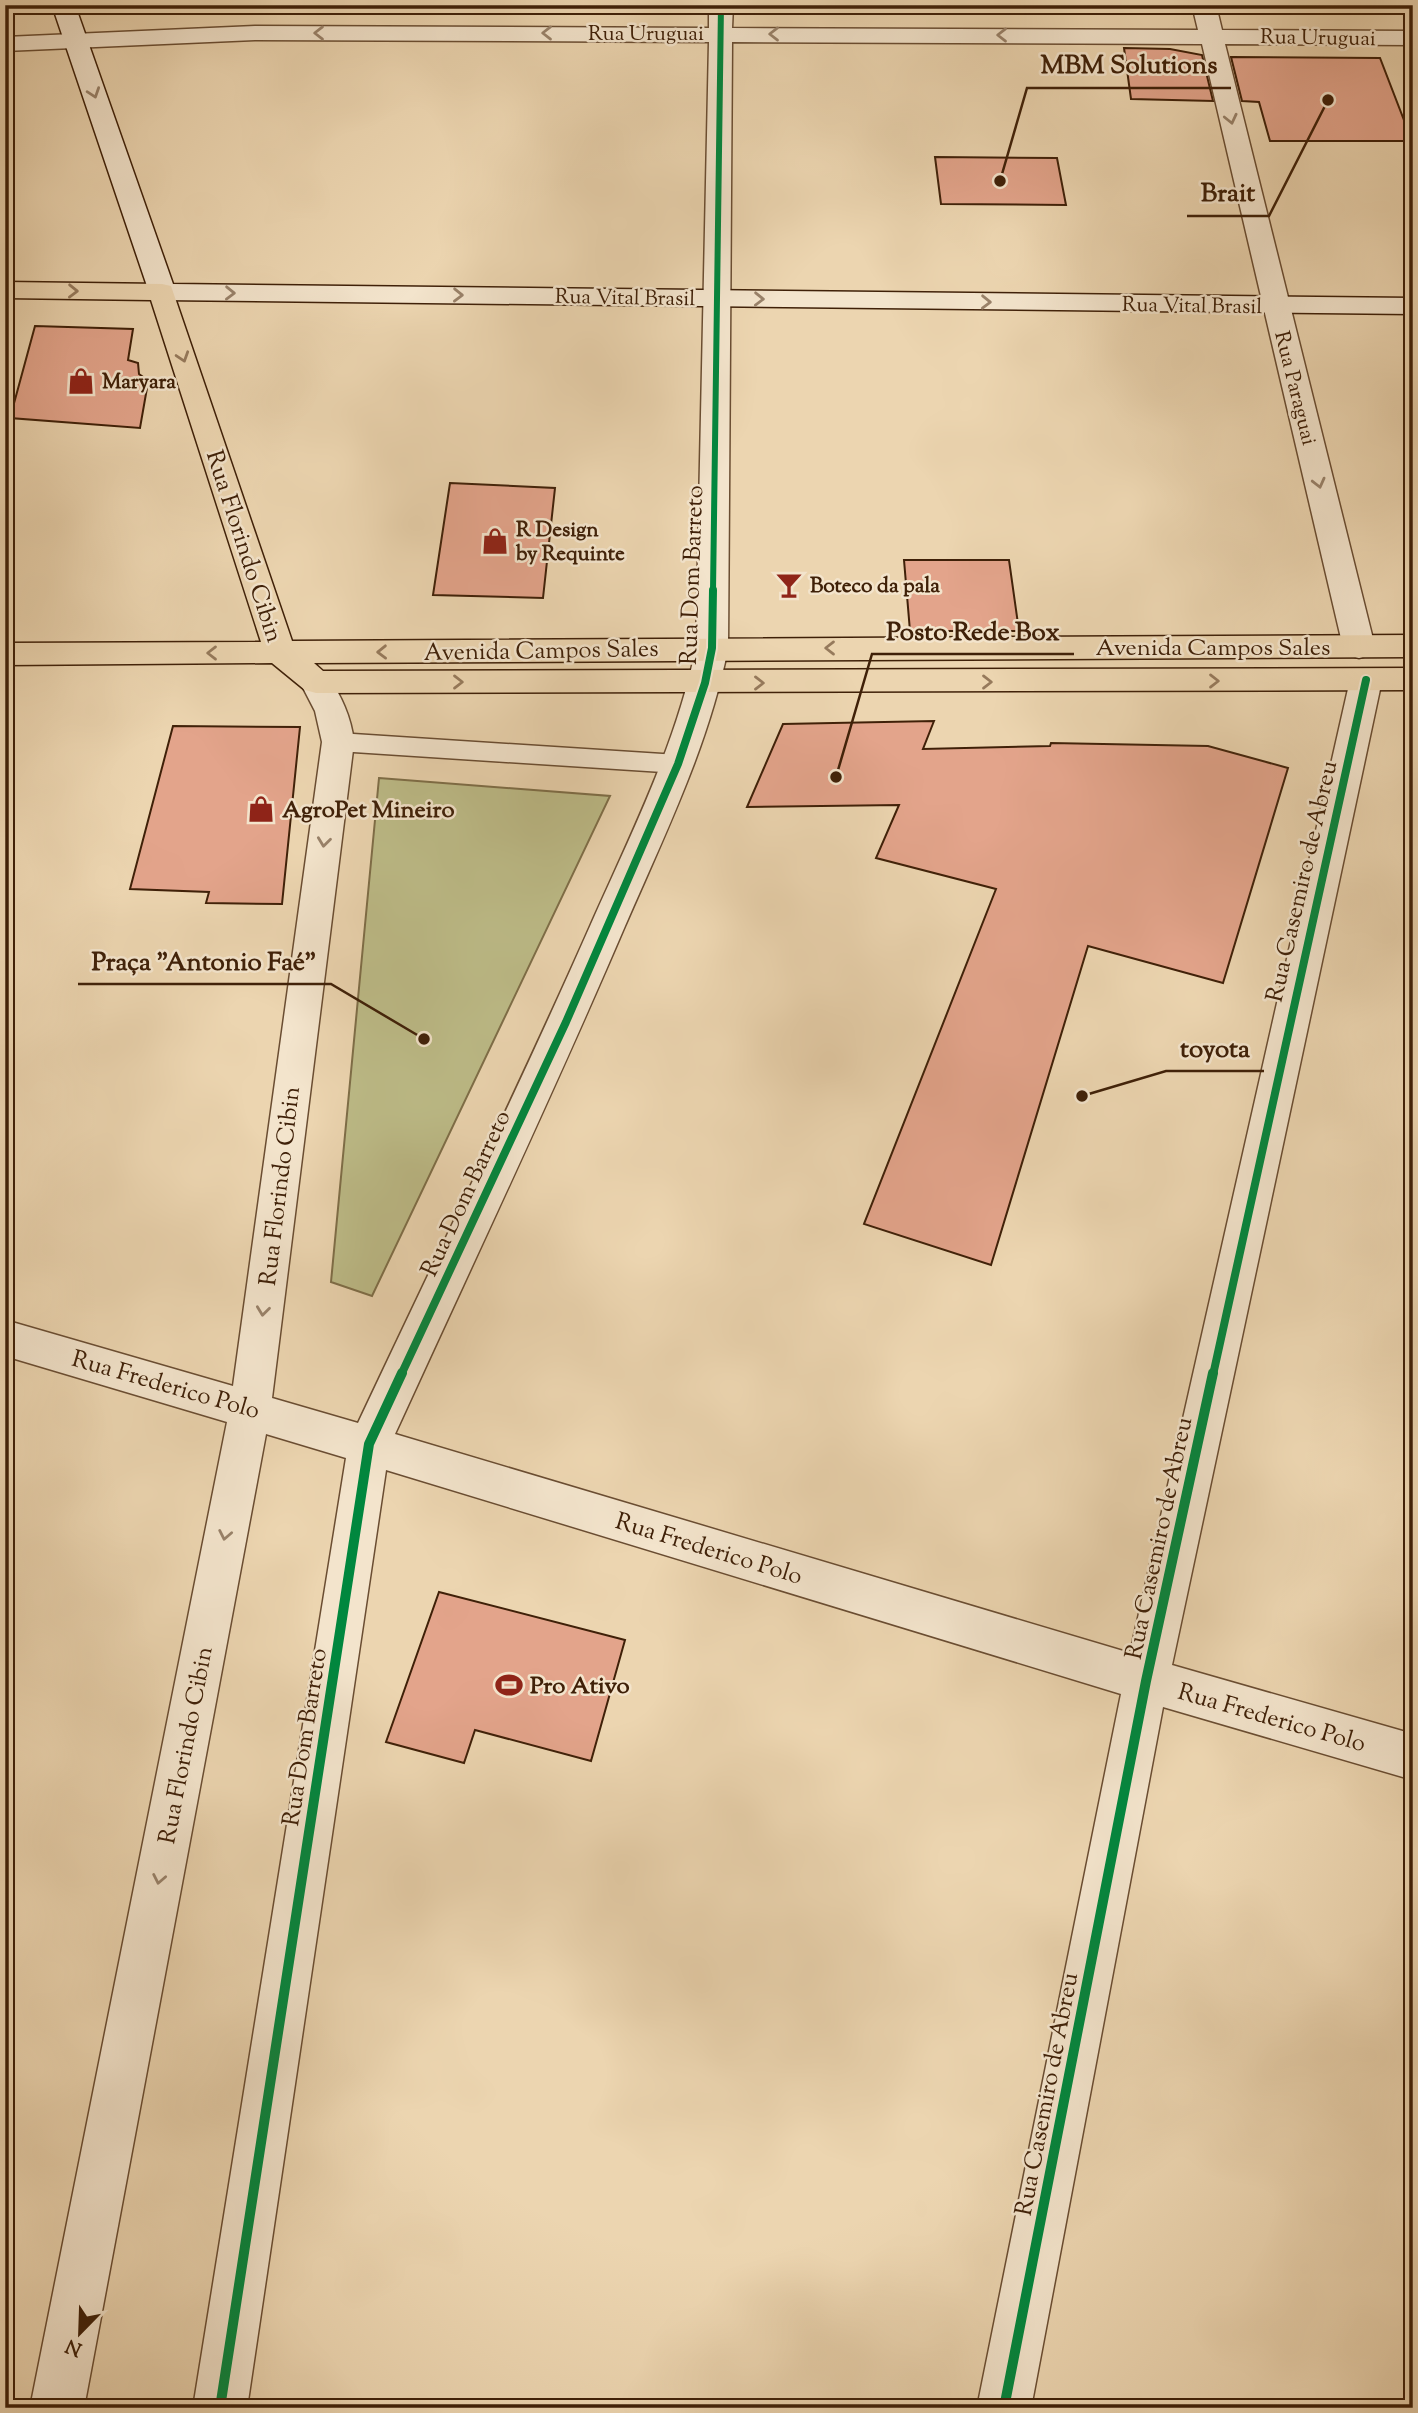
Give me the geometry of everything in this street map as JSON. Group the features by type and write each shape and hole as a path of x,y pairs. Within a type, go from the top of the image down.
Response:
{"main road":[{"name":"Rua Vital Brasil","path":"5,290 162,292"},
{"name":"Rua Florindo Cibin","path":"162,292 280,653 316,682"},
{"name":"Avenida Campos Sales","path":"316,682 705,683 1363,664 1413,646"},
{"name":"Avenida Campos Sales","path":"5,654 712,648 1363,664 1413,679"}],"street":[{"name":"Rua Florindo Cibin","path":"64,5 162,292"},
{"name":"Rua Dom Barreto","path":"220,2408 369,1444 566,1021 678,764 705,683 712,648 721,5"},
{"name":"Rua Paraguai","path":"1204,5 1363,664"},
{"name":"Rua Uruguai","path":"5,44 255,33 1413,38"},
{"name":"Rua Vital Brasil","path":"162,292 1413,306"},
{"name":"Rua Casemiro de Abreu","path":"1004,2408 1146,1681 1331,831 1363,664"},
{"name":"Rua Florindo Cibin","path":"57,2408 250,1409 338,742 331,704 316,682"},
{"name":"Rua Frederico Polo","path":"5,1338 369,1444 1146,1681 1413,1757"}],"lane":[{"path":"338,742 678,764"}],"shaded area":[{"path":"379,778 610,796 372,1296 331,1282"}],"building":[{"path":"1124,48 1170,49 1202,55 1213,101 1131,99"},
{"path":"1231,57 1380,58 1412,141 1270,141 1259,102 1242,101"},
{"path":"935,157 1057,158 1066,205 941,204"},
{"name":"Maryara","path":"35,326 133,329 128,360 138,363 139,374 143,377 141,385 147,388 140,428 10,418"},
{"name":"R Design by Requinte","path":"450,483 555,488 543,598 433,595"},
{"path":"904,560 1009,560 1019,631 910,631"},
{"path":"934,721 923,749 1050,746 1051,743 1208,746 1288,768 1223,983 1088,946 991,1265 864,1224 996,889 876,858 899,805 747,807 783,724"},
{"path":"173,726 300,727 282,904 206,903 209,892 130,889"},
{"name":"Pro Ativo","path":"439,1592 625,1640 591,1761 475,1730 464,1763 386,1742"}],"cycle path":[{"path":"220,2408 369,1444 566,1022 678,764 705,683 712,648 721,5"},
{"path":"1004,2408 1146,1681 1366,680"}],"place":[{"name":"Brait","path":"1328,100"},
{"name":"MBM Solutions","path":"1000,181"},
{"name":"Maryara","path":"81,381"},
{"name":"R Design by Requinte","path":"495,541"},
{"name":"Boteco da pala","path":"789,585"},
{"name":"Posto Rede Box","path":"836,777"},
{"name":"AgroPet Mineiro","path":"261,809"},
{"name":"Praça \"Antonio Faé\"","path":"424,1039"},
{"name":"toyota","path":"1082,1096"},
{"name":"Pro Ativo","path":"509,1685"}]}
